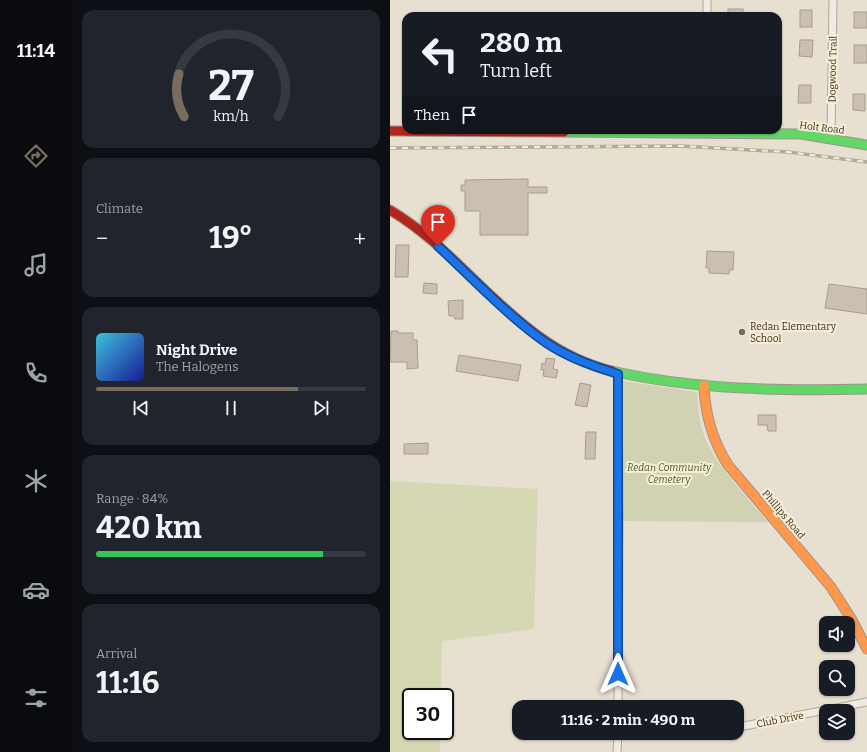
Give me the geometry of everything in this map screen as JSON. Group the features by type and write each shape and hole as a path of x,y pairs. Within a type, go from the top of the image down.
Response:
{"street":[{"path":"707,0 707,12"},
{"name":"Dogwood Trail","path":"831,138 833,0"},
{"name":"Holt Road","path":"390,131 402,131"},
{"name":"Holt Road","path":"782,134 801,134 831,138 867,145"},
{"path":"390,210 433,242 514,317 546,343 582,362 618,374 704,385 791,391 867,389"},
{"path":"618,374 618,700"},
{"name":"Phillips Road","path":"704,385 706,420 719,451 732,470 831,587 852,620 867,649"},
{"name":"Club Drive","path":"744,726 867,702"},
{"path":"617,752 618,740"}],"green space":[{"name":"Redan Community Cemetery","path":"622,381 697,392 698,409 704,435 715,457 723,469 768,522 623,521"},
{"path":"390,481 538,489 534,629 442,641 441,688 402,688 402,740 440,740 440,752 390,752"}],"building":[{"path":"728,9 743,9 743,12 728,12"},
{"path":"800,10 812,10 812,27 800,27"},
{"path":"854,12 867,12 867,28 854,28"},
{"path":"800,40 813,40 812,57 799,56"},
{"path":"854,45 867,45 867,63 854,63"},
{"path":"799,85 811,85 811,103 798,103"},
{"path":"853,94 865,94 865,111 853,110"},
{"path":"528,179 528,187 547,187 547,193 528,193 528,235 480,235 480,211 465,211 465,191 461,191 461,185 465,185 465,180"},
{"path":"396,245 409,245 408,277 395,277"},
{"path":"707,251 734,252 733,270 729,270 729,274 709,273 709,268 706,268"},
{"path":"424,283 437,284 437,294 423,293"},
{"path":"829,284 867,289 867,314 825,308"},
{"path":"463,300 463,319 455,319 454,316 449,316 448,301"},
{"path":"391,331 398,331 398,333 413,333 413,340 417,340 418,368 407,369 407,362 390,362"},
{"path":"459,355 521,365 518,381 456,371"},
{"path":"546,358 555,359 553,369 558,370 556,378 543,376 544,370 541,370 542,363 545,364"},
{"path":"580,383 591,385 587,407 575,405"},
{"path":"758,415 776,415 776,431 768,431 767,425 758,425"},
{"path":"586,432 596,432 595,459 585,459"},
{"path":"428,443 428,454 404,454 404,444"}],"railway":[{"path":"390,148 681,146 788,152 867,162"}],"traffic: fast":[{"path":"782,134 801,134 867,145"},
{"path":"612,371 707,386 803,390 867,389"}],"traffic: slow":[{"path":"704,385 710,427 722,456 831,587 852,620 867,649"}],"traffic: jam":[{"path":"390,131 402,131"},
{"path":"390,210 445,252 521,323 549,343 579,360 612,371"}],"place":[{"name":"Redan Elementary School","path":"742,332"}],"route":[{"path":"438,246 514,317 546,343 582,362 618,374 618,674"}]}
